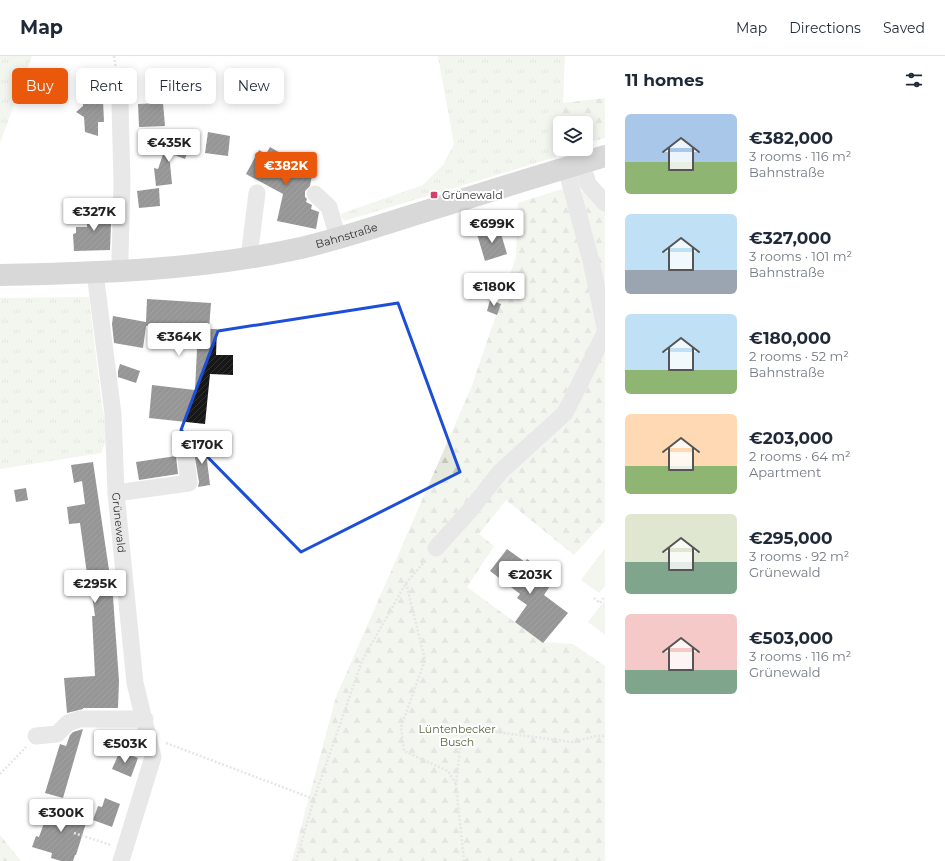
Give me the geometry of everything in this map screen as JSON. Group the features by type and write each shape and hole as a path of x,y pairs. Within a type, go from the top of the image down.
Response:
{"main road":[{"name":"Bahnstraße","path":"0,275 121,272 187,267 300,248 338,238 605,156"}],"street":[{"path":"120,104 122,184 121,272"},
{"path":"574,165 572,189 591,261 605,327"},
{"path":"574,165 605,203"},
{"path":"249,257 257,193"},
{"path":"315,194 329,207 338,238"},
{"name":"Grünewald","path":"95,273 113,414 116,493 135,683 153,756 123,855"},
{"path":"436,548 471,509 500,472 565,414 605,333"},
{"path":"116,493 189,483 185,451"},
{"path":"36,736 57,734 68,723 80,719 145,719"}],"path":[{"path":"114,56 116,68"},
{"path":"296,861 314,799 362,661 406,583 436,548"},
{"path":"406,583 425,660 401,727 404,751 448,771 456,785"},
{"path":"594,598 600,603 605,596"},
{"path":"464,861 456,785 461,738 480,730 573,742 596,736 605,736"},
{"path":"0,774 36,736"},
{"path":"149,737 314,799"},
{"path":"74,834 123,855"}],"highlighted area":[{"path":"398,303 460,472 301,552 181,430 218,331"}],"green space":[{"path":"0,56 32,56 28,68 12,68 12,104 14,104 0,143"},
{"path":"438,56 565,56 563,103 561,116 553,116 553,156 556,157 344,221 340,214 423,185 443,165 454,144"},
{"path":"605,98 605,138 593,141 593,116 561,116 563,103"},
{"name":"Lüntenbecker Busch","path":"565,188 567,195 588,190 605,209 605,521 574,555 506,500 479,534 494,546 467,587 542,642 573,644 605,666 605,861 292,861 336,697 471,388 516,257 518,203"},
{"path":"89,297 102,407 110,440 105,443 101,453 0,469 0,298"},
{"path":"605,548 605,586 599,593 581,580"},
{"path":"605,600 605,635 588,622"},
{"path":"0,835 21,861 0,861"}],"building":[{"path":"83,104 103,104 104,122 98,122 98,136 85,132 84,117 76,112 83,106"},
{"path":"138,104 163,104 165,126 139,127"},
{"path":"208,132 230,136 228,156 205,153"},
{"path":"168,140 189,148 185,159 169,153 172,184 156,186 154,168 158,169"},
{"path":"270,147 308,169 307,174 312,175 310,186 305,191 305,197 307,199 306,202 312,205 311,209 319,212 316,229 277,221 283,194 246,174 259,150 266,154"},
{"path":"159,188 160,206 139,208 137,191"},
{"path":"87,208 107,208 107,224 111,224 110,250 74,251 73,234 76,233 76,227 87,227"},
{"path":"499,227 507,254 485,261 477,234"},
{"path":"147,299 211,303 209,329 217,329 216,355 233,355 233,375 210,374 205,424 149,418 152,385 195,390 198,329 146,326 143,348 114,343 112,324 113,316 146,322"},
{"path":"490,300 501,304 497,315 487,311"},
{"path":"120,364 140,371 136,383 118,377"},
{"path":"205,444 210,485 198,487 199,482 193,446"},
{"path":"176,456 178,474 139,480 136,462"},
{"path":"93,462 113,597 119,681 118,708 83,708 67,713 64,678 95,676 92,616 95,616 89,574 87,574 80,523 69,524 67,507 85,504 82,481 74,483 71,465"},
{"path":"26,488 28,500 16,502 14,490"},
{"path":"507,549 525,562 527,559 537,566 534,570 552,583 544,595 568,613 543,643 515,622 527,605 517,598 520,594 490,571"},
{"path":"83,729 63,798 45,793 60,744 66,746 70,735 73,732"},
{"path":"120,751 138,758 131,777 112,769"},
{"path":"105,798 120,804 112,827 93,820 98,806 102,807"},
{"path":"52,801 87,820 73,861 61,861 51,858 52,853 32,847 36,836 39,837"}],"place":[{"name":"Grünewald","path":"434,195"}]}
